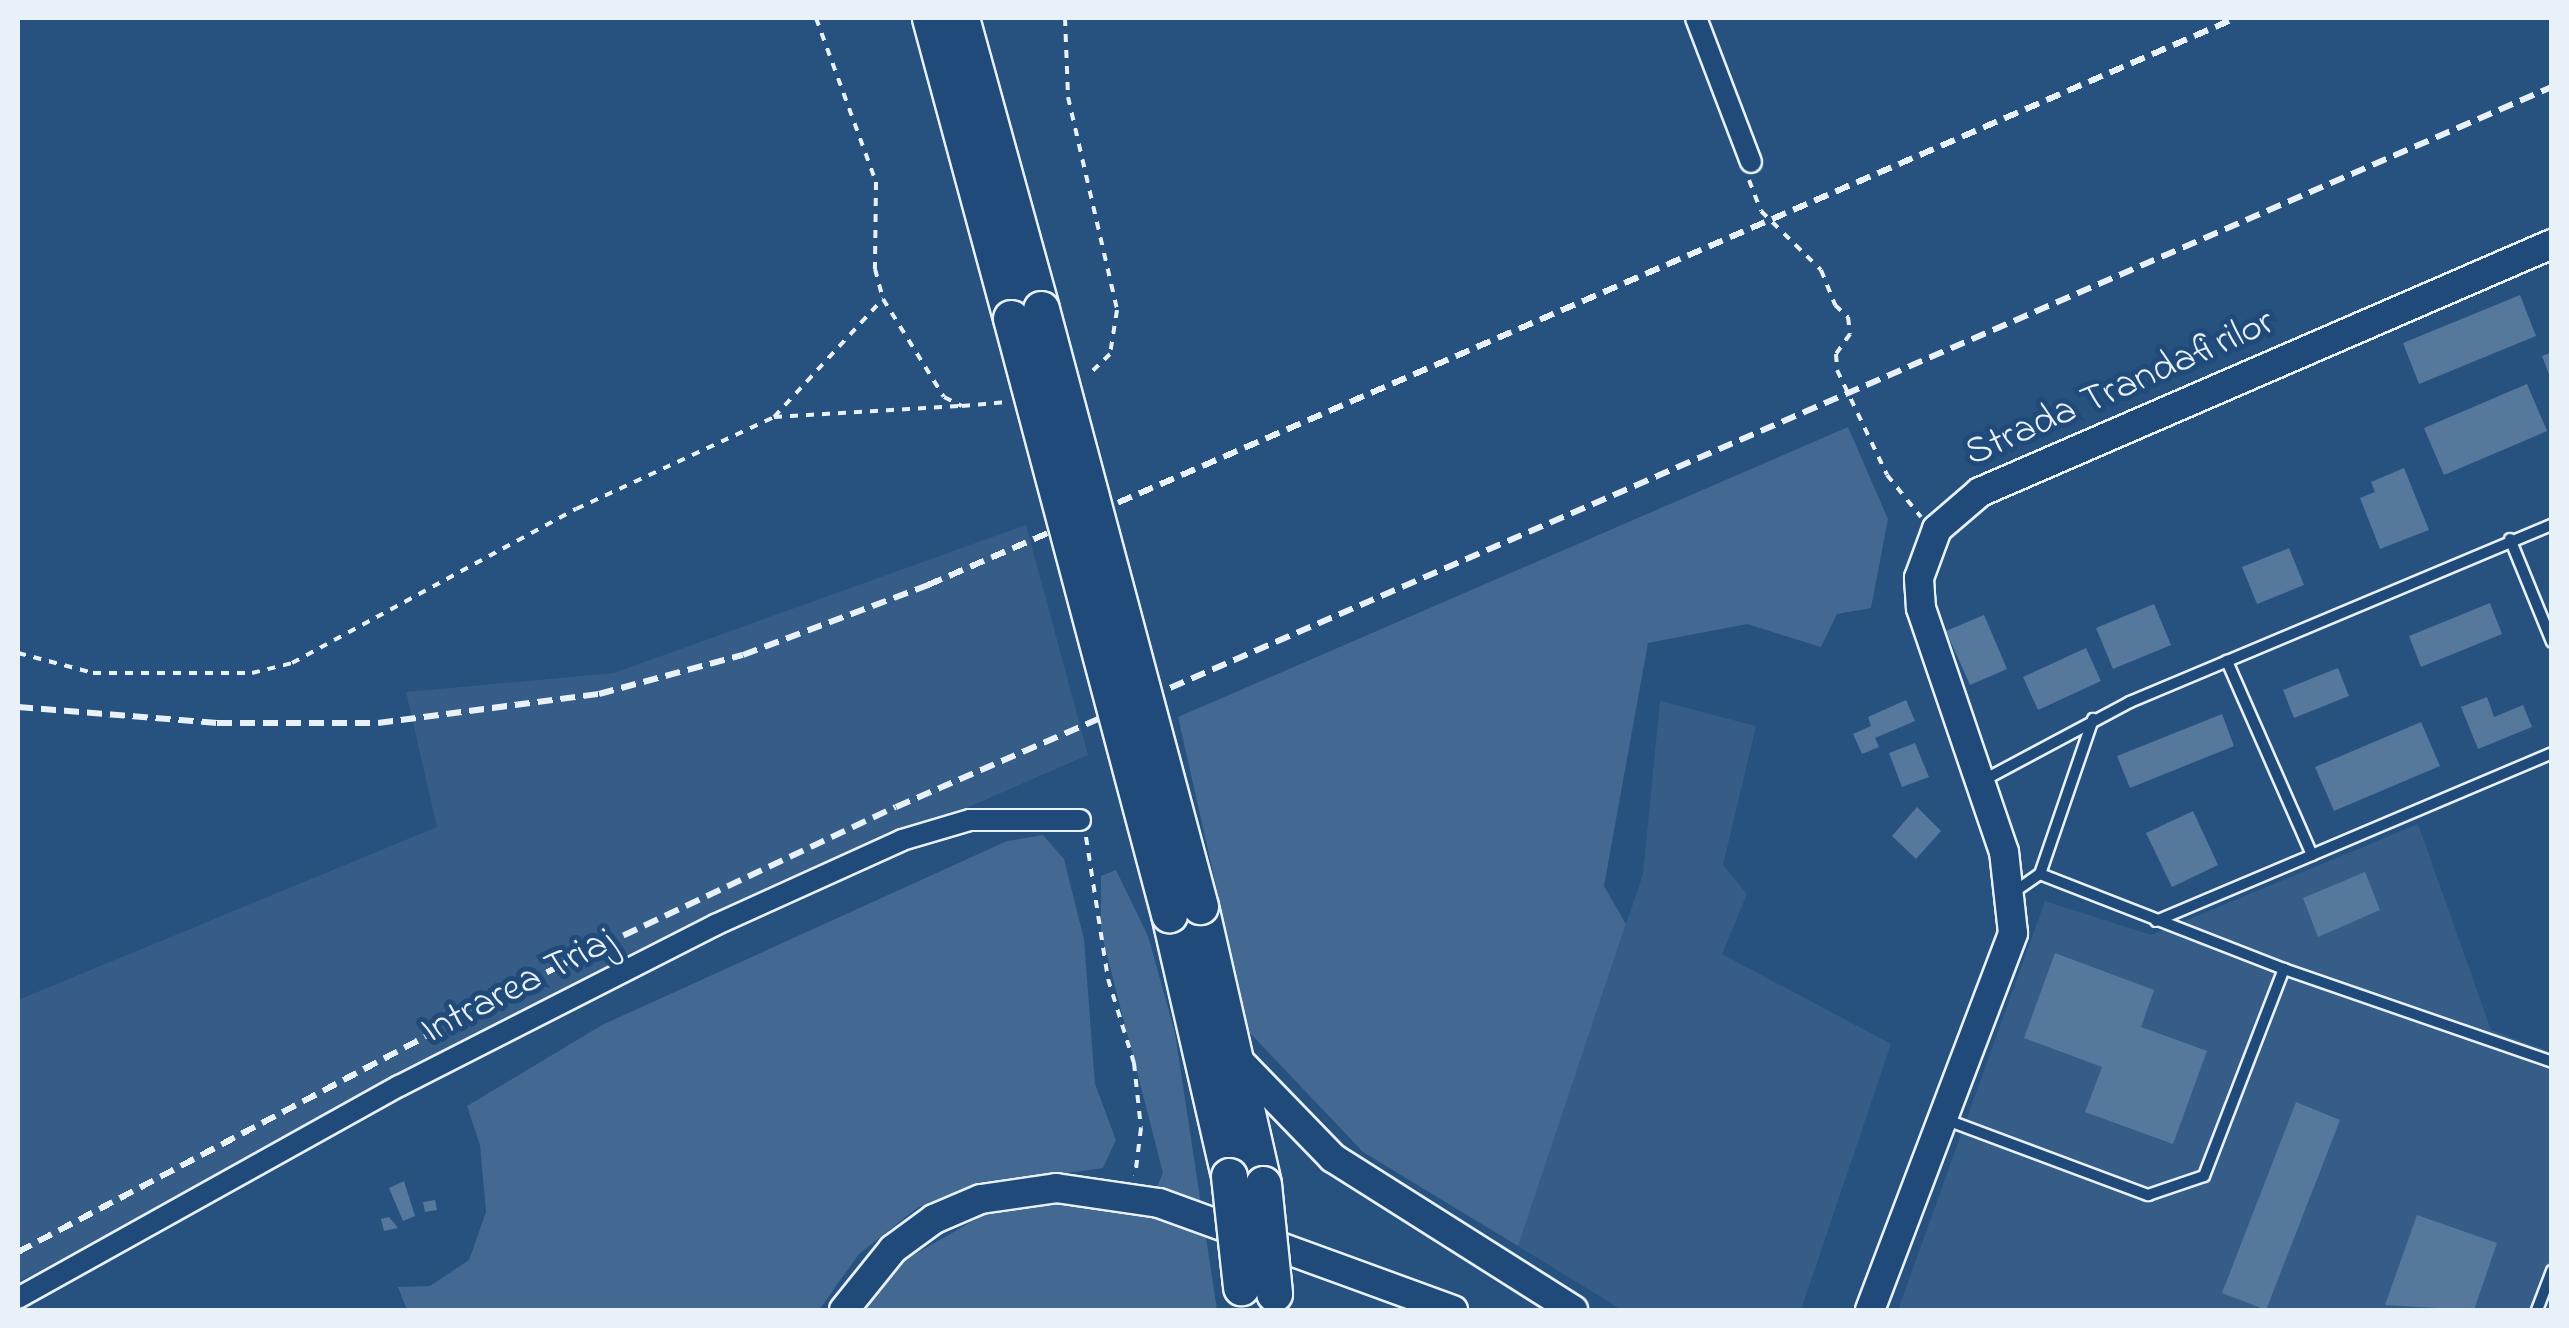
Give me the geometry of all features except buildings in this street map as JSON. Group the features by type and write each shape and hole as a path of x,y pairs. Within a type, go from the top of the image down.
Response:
{"highway":[{"path":"930,18 1026,313"},
{"path":"962,18 1026,313 1184,910 1246,1180"},
{"path":"1184,910 1239,1061 1258,1300"}],"main road":[{"name":"Strada Trandafirilor","path":"1937,529 1990,487 2552,244"},
{"path":"1870,1310 2010,950 2014,892 1982,782 1921,608 1919,578 1937,529"},
{"path":"1239,1061 1294,1124 1345,1167 1572,1310"},
{"path":"844,1310 893,1249 954,1209 1031,1189 1132,1196 1452,1310"}],"street":[{"path":"1696,18 1752,162"},
{"name":"Intrarea Triaj","path":"18,1298 399,1086 715,925 902,840 970,820 1080,820"}],"lane":[{"path":"1982,782 2093,719 2552,525"},
{"path":"2510,540 2552,642"},
{"path":"2227,661 2312,855"},
{"path":"2014,892 2040,874 2093,719"},
{"path":"2156,921 2552,753"},
{"path":"2040,874 2284,969 2552,1062"},
{"path":"1946,1119 2148,1195 2204,1176 2284,969"},
{"path":"2536,1310 2552,1271"}],"path":[{"path":"816,18 876,182 875,269 883,299 934,386 962,406"},
{"path":"1066,18 1068,97 1118,310 1110,354 1083,379"},
{"path":"1752,162 1754,201 1821,270 1835,305 1848,317 1850,334 1834,362 1886,476 1937,529"},
{"path":"774,417 883,299"},
{"path":"18,653 93,673 252,672 292,663 576,508 774,417 1013,400"},
{"path":"1080,820 1108,980 1134,1064 1141,1128 1132,1196"}],"shaded area":[{"path":"1848,427 1888,519 1871,608 1837,614 1821,647 1747,624 1648,643 1604,886 1626,924 1518,1246 1363,1152 1249,1032 1178,717"},
{"path":"1026,525 1088,755 654,944 18,1282 18,1000 437,827 406,692 614,673"},
{"path":"1660,701 1756,726 1723,865 1747,894 1722,954 1891,1044 1801,1310 1622,1310 1518,1246 1643,874"},
{"path":"2418,824 2491,1030 2551,1052 2551,1310 1898,1310 2045,901 2151,935"},
{"path":"1043,835 1064,859 1084,939 1095,1084 1116,1140 1103,1168 973,1186 917,1208 859,1254 819,1310 407,1310 398,1287 430,1286 469,1260 486,1212 480,1145 467,1106 602,1025 1007,841"},
{"path":"1116,870 1148,936 1175,1033 1217,1310 860,1310 901,1262 987,1213 1066,1201 1144,1216 1163,1173 1101,932 1101,876"}],"railway":[{"path":"18,707 217,723 378,723 599,694 743,655 928,585 2236,18"},
{"path":"18,1252 561,965 896,807 2552,87"}]}
